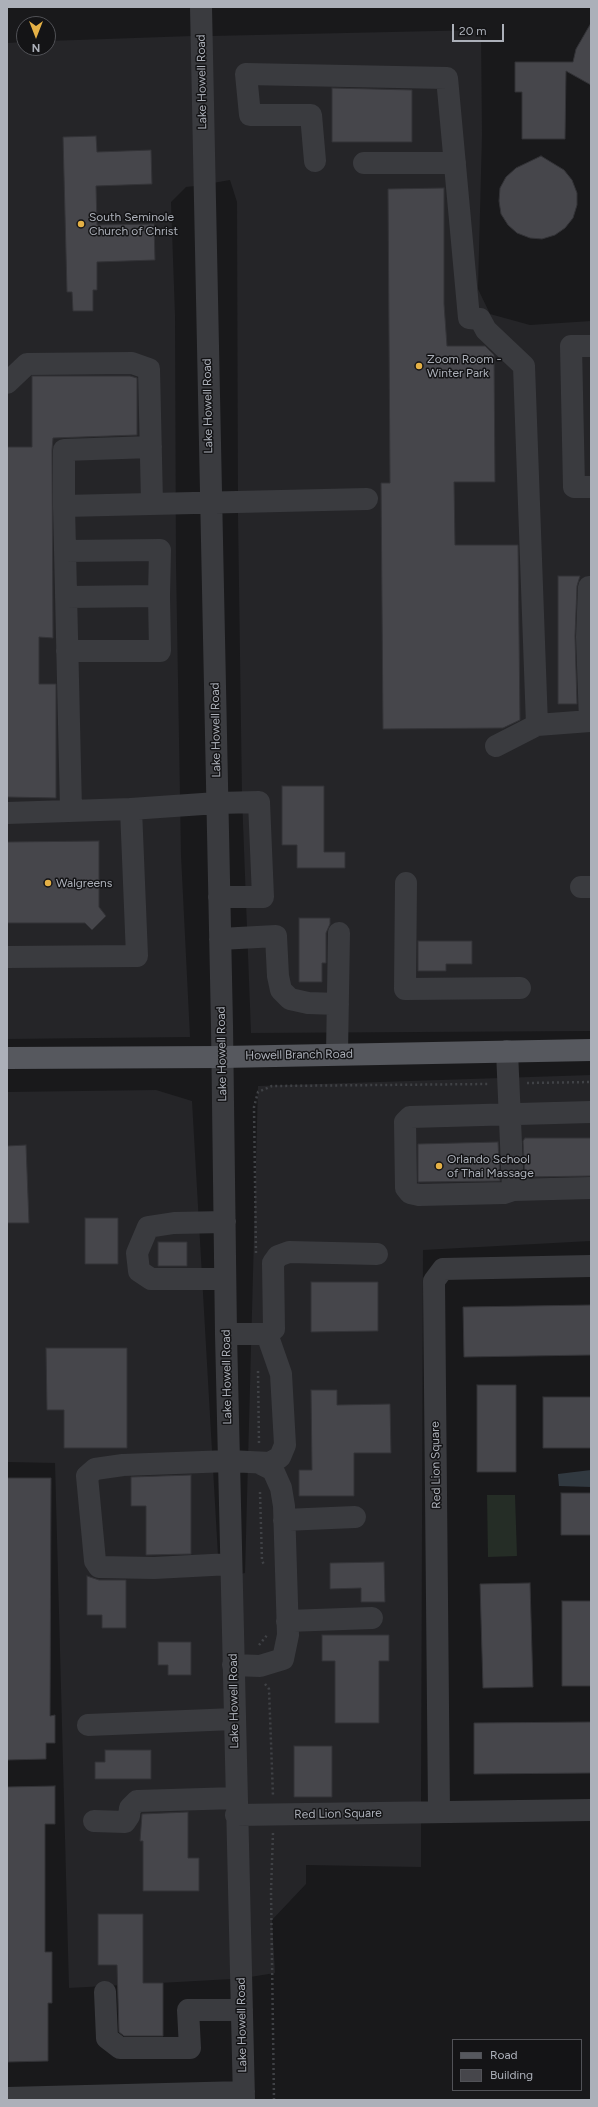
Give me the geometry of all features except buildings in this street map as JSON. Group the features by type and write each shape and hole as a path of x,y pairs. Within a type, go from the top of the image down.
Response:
{"main road":[{"name":"Howell Branch Road","path":"7,1058 222,1057 591,1050"}],"street":[{"name":"Lake Howell Road","path":"200,7 220,896 229,1461 222,1564 233,1665 244,2096"},
{"path":"315,161 311,115 250,114 246,74 447,78 469,318 480,319 486,330 524,366 537,725"},
{"path":"364,163 455,163"},
{"path":"591,346 571,346 574,487 591,486"},
{"path":"7,383 27,364 132,363 149,369 152,503"},
{"path":"71,810 64,450 151,447"},
{"path":"64,506 367,499"},
{"path":"65,551 160,550 160,651 67,651"},
{"path":"496,746 537,725 590,721 589,637 591,587"},
{"path":"66,597 159,596"},
{"path":"7,813 131,809 217,803 259,802 263,896 220,896"},
{"path":"7,957 137,956 131,809"},
{"path":"406,883 405,989 520,988"},
{"path":"337,1054 339,933"},
{"path":"220,939 276,936 278,976 281,990 290,999 296,1001 338,1004"},
{"path":"507,1051 513,1190"},
{"path":"591,1112 410,1117 405,1122 406,1188 410,1193 419,1195 504,1194 513,1190 591,1188"},
{"path":"224,1222 174,1223 148,1227 137,1253 138,1271 151,1280 225,1279"},
{"path":"226,1334 266,1334 274,1329 273,1263 278,1256 288,1252 377,1254"},
{"name":"Red Lion Square","path":"439,1812 434,1281 443,1269 591,1266"},
{"path":"222,1564 99,1567 94,1561 87,1476 94,1469 123,1465 229,1461 259,1456 270,1463 280,1457 285,1445 280,1368 266,1334"},
{"path":"233,1665 260,1666 283,1659 288,1636 284,1520 281,1488 273,1470 259,1456"},
{"path":"284,1520 354,1517"},
{"path":"288,1621 372,1618"},
{"path":"88,1725 234,1720"},
{"name":"Red Lion Square","path":"94,1821 125,1822 129,1816 130,1808 136,1802 236,1807 439,1812 591,1810"},
{"path":"105,1992 107,2038 120,2048 190,2048 188,2010 242,2010"},
{"path":"7,2098 244,2096"}],"path":[{"path":"256,1257 254,1107 258,1092 272,1086 591,1082"},
{"path":"258,1363 259,1456"},
{"path":"260,1485 262,1561 267,1569"},
{"path":"259,1645 268,1633"},
{"path":"261,1679 269,1689 273,1800"},
{"path":"274,1828 271,1891 274,2100"}],"shaded area":[{"path":"481,30 482,135 478,289 490,314 530,325 591,321 591,1031 251,1033 242,797 238,516 237,202 230,180 213,183 210,36"},
{"path":"192,36 195,186 186,187 171,202 175,315 176,563 181,855 190,1037 7,1039 7,43 16,42 16,56 56,56 56,41"},
{"path":"591,1075 591,1241 423,1250 421,1802 245,1805 240,1574 245,1573 258,1086"},
{"path":"156,1090 192,1101 219,1573 222,1574 232,1979 69,1988 55,1463 7,1462 7,1092"},
{"path":"591,1470 591,1487 559,1486 558,1474"},
{"path":"487,1495 515,1495 517,1556 488,1557"},
{"path":"421,1822 421,1867 306,1865 306,1884 272,1920 275,1973 250,1977 246,1825"}],"place":[{"name":"South Seminole Church of Christ","path":"81,224"},
{"name":"Zoom Room - Winter Park","path":"419,366"},
{"name":"Walgreens","path":"48,883"},
{"name":"Orlando School of Thai Massage","path":"439,1166"}]}
